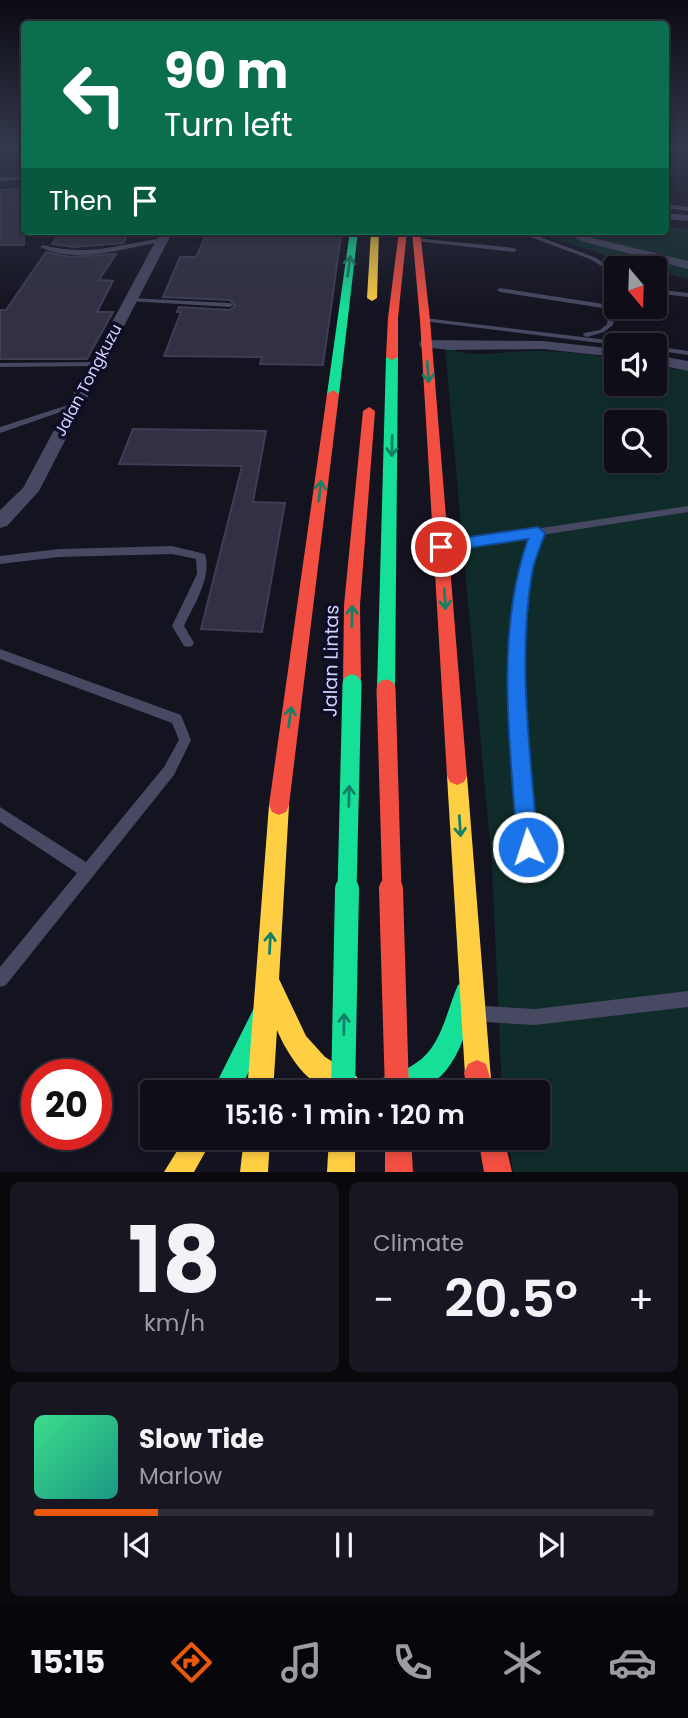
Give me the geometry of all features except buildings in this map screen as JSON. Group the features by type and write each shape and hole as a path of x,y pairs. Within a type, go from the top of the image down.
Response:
{"main road":[{"path":"261,1080 278,810 353,235"},
{"path":"371,314 375,235"},
{"path":"397,1080 386,689 393,318 403,235"},
{"path":"416,236 425,320 478,1080"},
{"name":"Jalan Lintas","path":"343,1080 352,605 358,563 369,396"},
{"path":"268,979 298,1049 320,1072 336,1080"},
{"path":"417,1080 440,1062 471,979"},
{"path":"231,1080 266,1011"},
{"path":"178,1172 192,1150"},
{"path":"254,1172 256,1150"},
{"path":"341,1172 342,1150"},
{"path":"398,1150 399,1172"},
{"path":"484,1150 486,1172"},
{"path":"493,1150 498,1172"}],"street":[{"path":"669,216 688,218"},
{"name":"Jalan Tongkuzu","path":"0,521 30,491 164,235"},
{"path":"576,235 688,265"},
{"path":"426,344 469,348 566,346 604,351"},
{"path":"667,362 688,366"}],"lane":[{"path":"669,207 688,209"},
{"path":"43,247 71,254 94,253 164,235"},
{"path":"416,236 514,250"},
{"path":"531,236 592,258 604,266"},
{"path":"500,290 604,306"},
{"path":"667,293 688,295"},
{"path":"131,300 230,305"},
{"path":"566,335 590,335 602,331 610,325 611,319"},
{"path":"425,320 604,341"},
{"path":"667,350 688,353"},
{"path":"0,365 95,364"},
{"path":"0,430 74,406"},
{"path":"441,547 688,509"},
{"path":"528,847 518,700 518,639 524,572 538,533"},
{"path":"0,560 59,554 172,550 201,557 202,574 178,626 188,643"},
{"path":"0,654 177,719 184,740 169,771 0,979"},
{"path":"0,814 87,871"},
{"path":"473,1013 535,1017 688,999"}],"green space":[{"path":"669,227 688,229 688,279 667,274 667,256 607,256 542,235 669,235"},
{"path":"445,348 477,354 549,351 604,357 604,396 667,396 667,368 688,371 688,1172 513,1172 510,1150 550,1150 550,1080 501,1080 492,866"}],"traffic: fast":[{"path":"333,394 353,235"},
{"path":"386,689 392,357"},
{"path":"343,1080 352,684"},
{"path":"411,1080 424,1074 443,1054 466,993"},
{"path":"231,1080 266,1011"}],"traffic: slow":[{"path":"372,298 375,235"},
{"path":"457,776 478,1080"},
{"path":"261,1080 279,805"},
{"path":"270,985 297,1045 316,1066 337,1080"},
{"path":"178,1172 192,1150"},
{"path":"254,1172 256,1150"},
{"path":"341,1172 342,1150"}],"traffic: jam":[{"path":"392,357 393,318 403,235"},
{"path":"416,235 425,320 457,776"},
{"path":"279,805 333,394"},
{"path":"352,684 352,605 369,411"},
{"path":"386,689 397,1080"},
{"path":"477,1073 478,1080"},
{"path":"398,1150 399,1172"},
{"path":"493,1150 498,1172"}],"route":[{"path":"441,547 538,533 524,572 518,639 518,700 528,847"}]}
